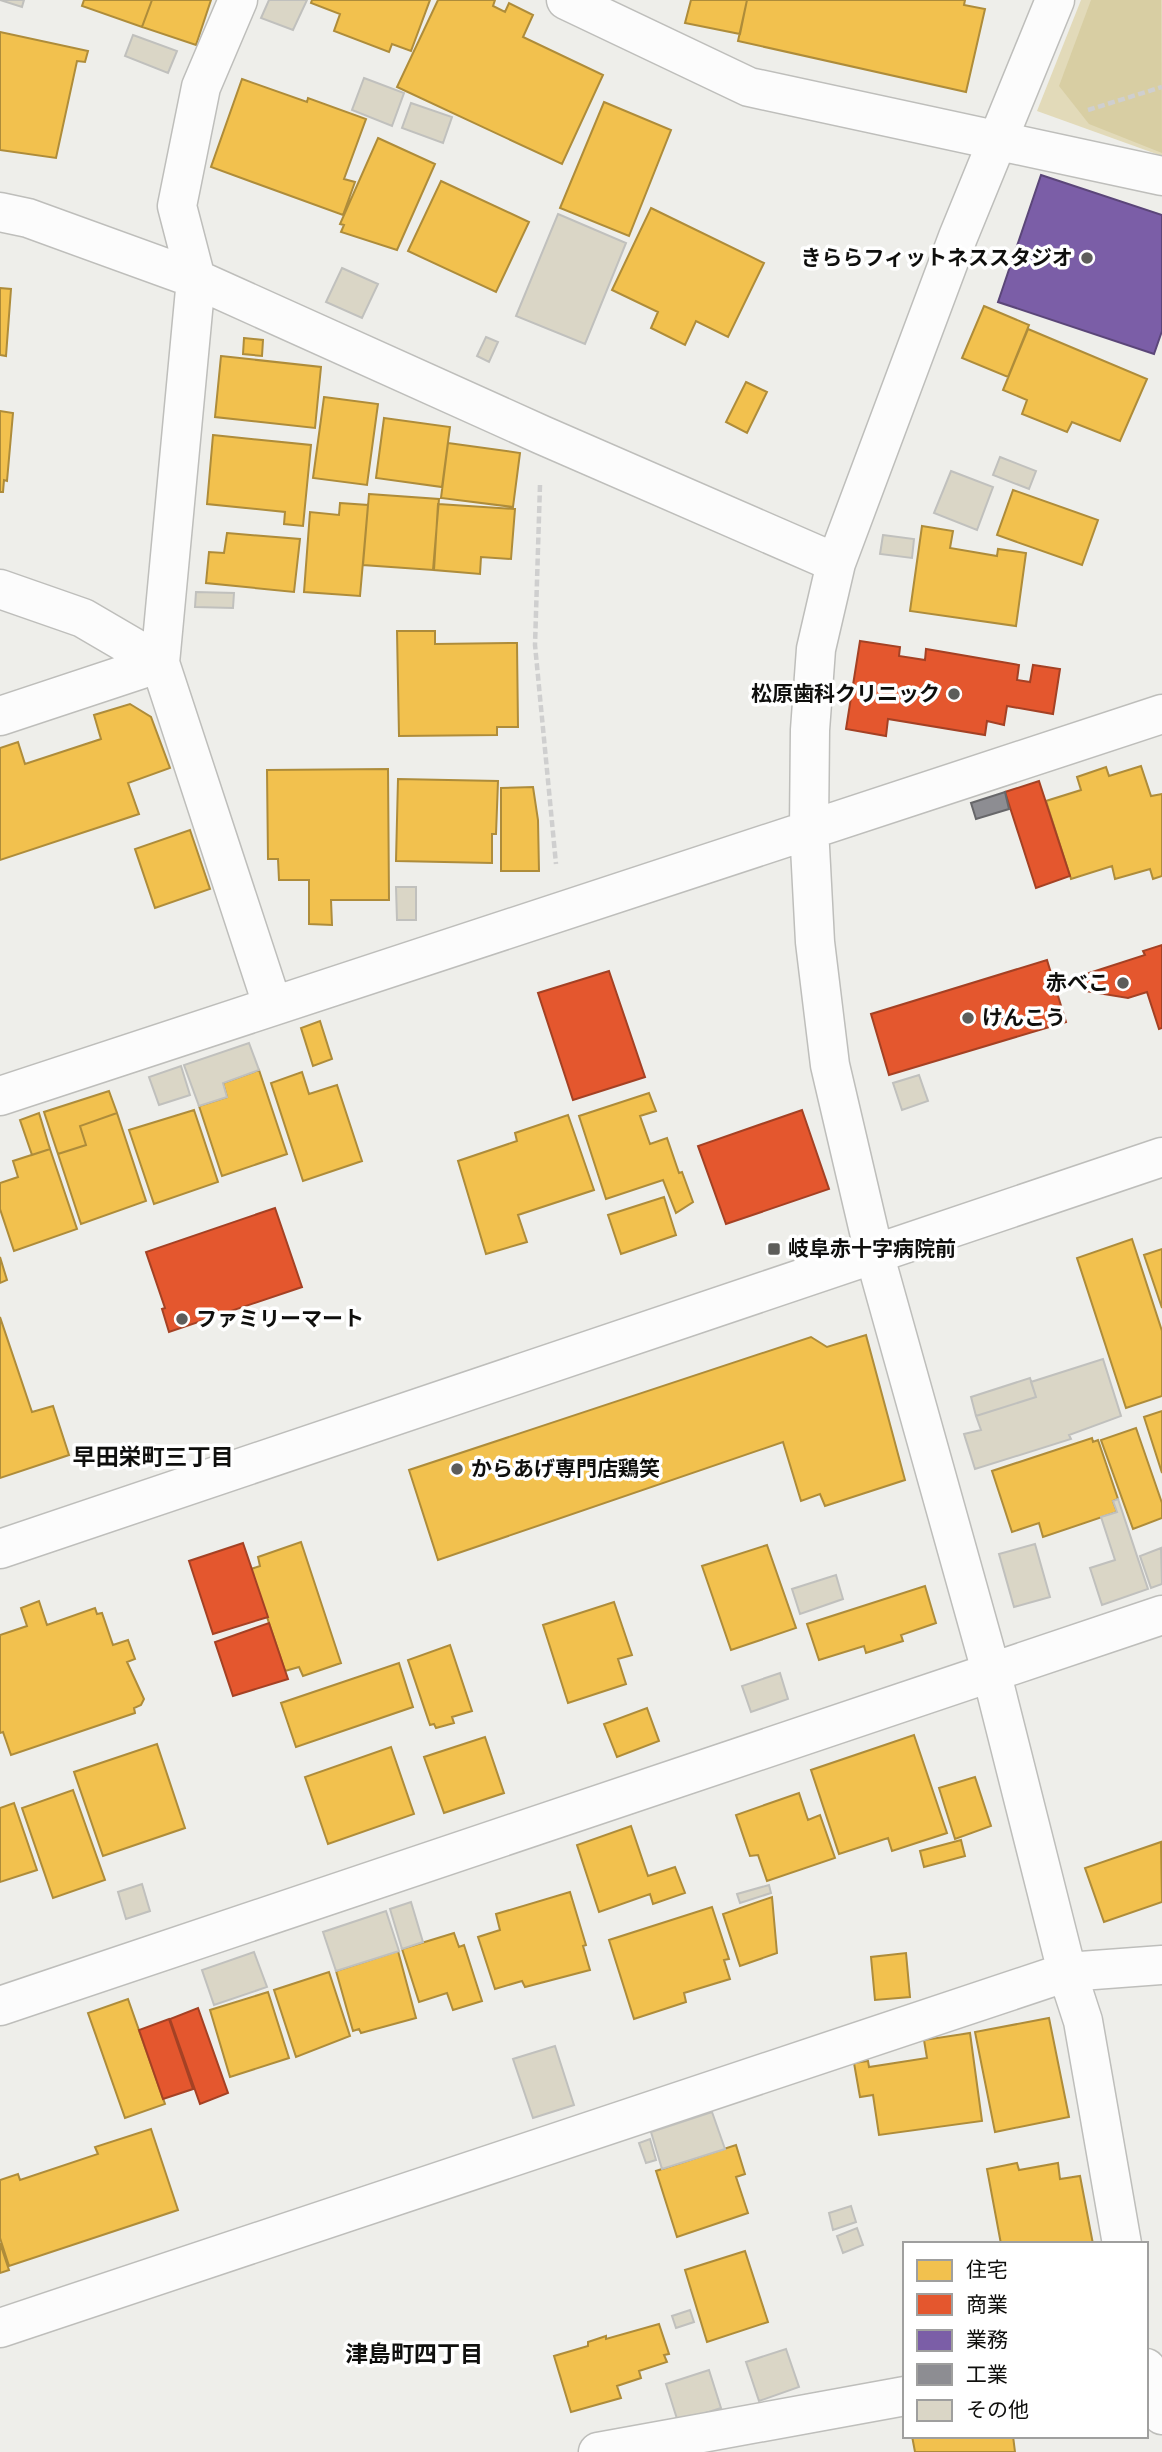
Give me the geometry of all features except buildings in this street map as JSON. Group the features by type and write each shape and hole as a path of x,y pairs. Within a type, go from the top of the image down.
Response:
{"street":[{"path":"238,0 201,87 177,206 196,279 160,663 272,1004"},
{"path":"566,0 749,87 997,138 1162,176"},
{"path":"1055,0 997,138 836,563 816,649 810,730 809,828 815,942 830,1065 874,1253 991,1671 1067,1972 1083,2021 1122,2242"},
{"path":"0,212 27,218 196,279 542,435 836,563"},
{"path":"0,589 83,618 160,663"},
{"path":"0,716 160,663"},
{"path":"0,1096 272,1004 560,913 809,828 1162,714"},
{"path":"0,1549 1162,1157"},
{"path":"0,2006 1162,1615"},
{"path":"0,2328 1067,1972 1162,1965"},
{"path":"1148,2374 1162,2415"},
{"path":"598,2452 903,2396"}],"path":[{"path":"542,435 535,645 560,913"}],"shaded area":[{"path":"1081,0 1162,0 1162,156 1037,111"},
{"path":"1091,0 1161,0 1162,153 1089,124 1059,86"}],"place":[{"name":"きららフィットネススタジオ","path":"1087,258"},
{"name":"松原歯科クリニック","path":"954,694"},
{"name":"赤べこ","path":"1123,983"},
{"name":"けんこう","path":"968,1018"},
{"name":"岐阜赤十字病院前","path":"774,1249"},
{"name":"ファミリーマート","path":"182,1319"},
{"name":"からあげ専門店鶏笑","path":"457,1469"}],"district":[{"name":"早田栄町三丁目","path":"153,1457"},
{"name":"津島町四丁目","path":"414,2354"}]}
